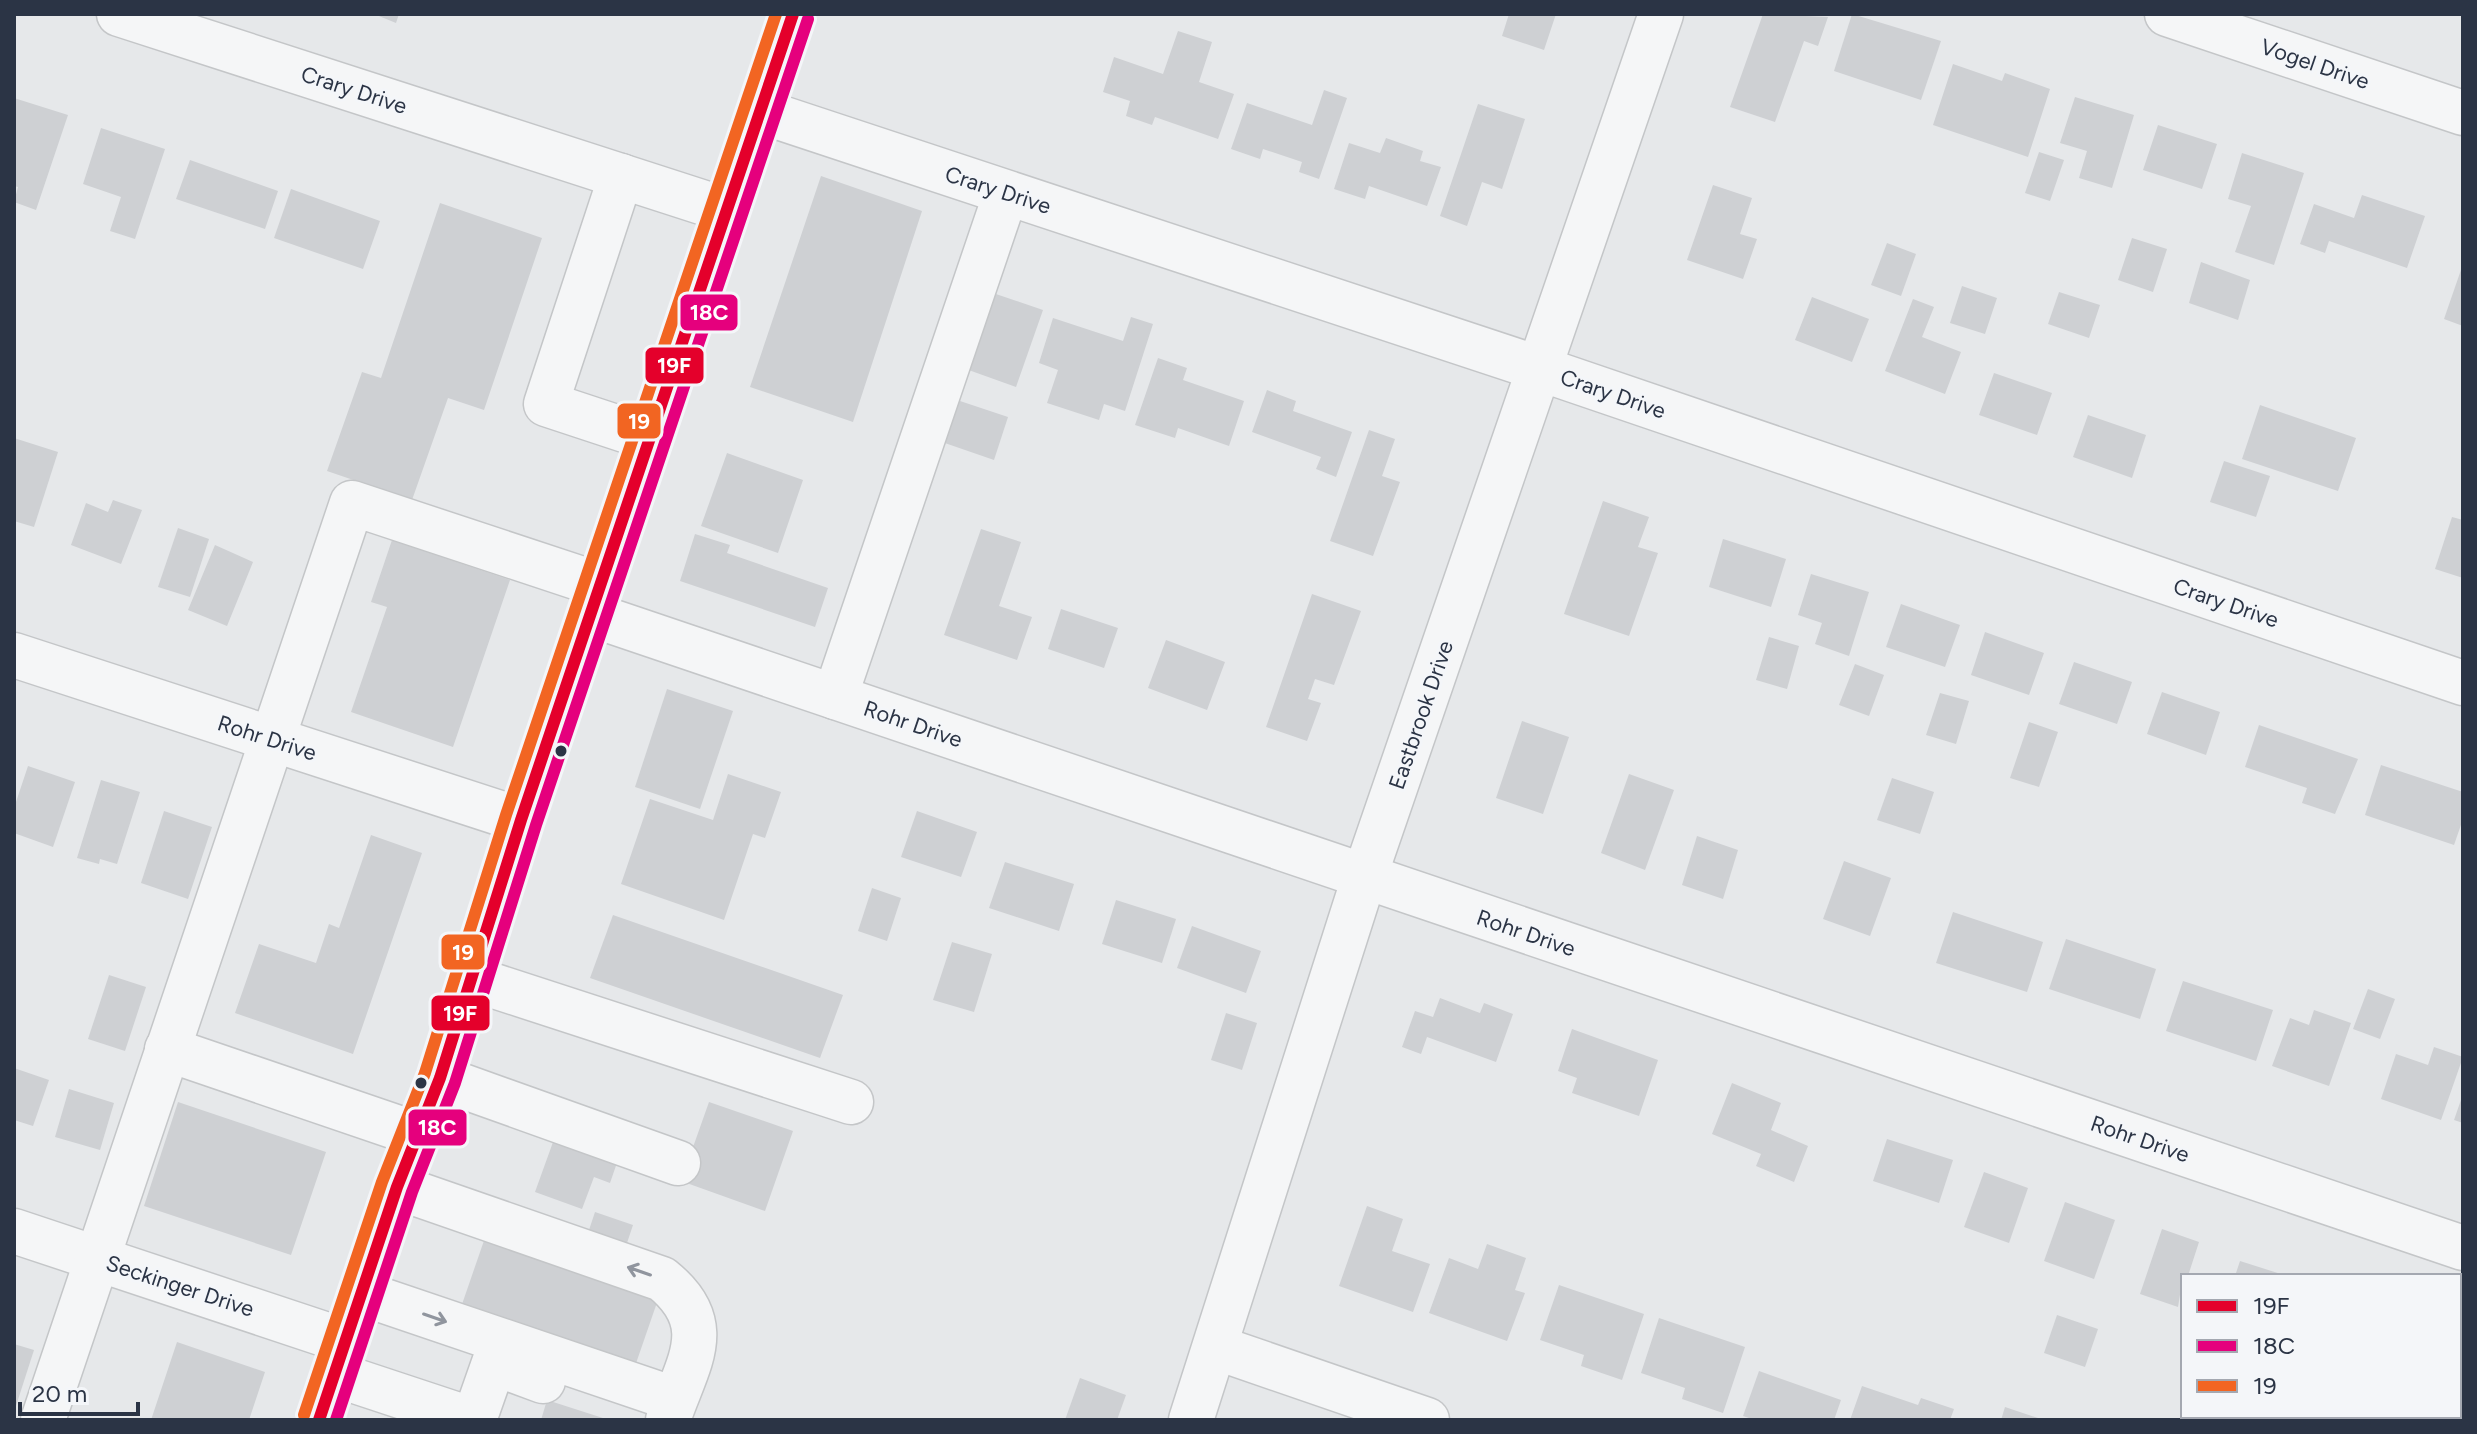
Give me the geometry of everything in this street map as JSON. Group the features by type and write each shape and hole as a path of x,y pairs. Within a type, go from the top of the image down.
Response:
{"main road":[{"path":"319,1420 397,1187 440,1078 521,820 793,14"}],"street":[{"name":"Crary Drive","path":"119,14 726,210"},
{"name":"Eastbrook Drive","path":"1191,1420 1364,878 1661,14"},
{"name":"Vogel Drive","path":"2167,14 2463,113"},
{"name":"Crary Drive","path":"760,111 1541,369 2463,683"},
{"path":"621,176 546,404 649,438"},
{"path":"835,697 1006,193"},
{"name":"Rohr Drive","path":"275,740 352,503 835,697 2463,1248"},
{"name":"Rohr Drive","path":"14,655 521,820"},
{"path":"43,1420 167,1049 275,740"},
{"path":"473,979 851,1102"},
{"path":"167,1049 419,1135"},
{"path":"440,1078 678,1163"},
{"path":"397,1187 662,1279 681,1294 695,1319 693,1349 666,1413"},
{"name":"Seckinger Drive","path":"14,1231 98,1259 340,1358 473,1420"},
{"path":"361,1293 666,1413"},
{"path":"1215,1347 1427,1420"},
{"path":"473,1420 494,1363 666,1413"}],"building":[{"path":"374,14 399,14 396,23"},
{"path":"1509,14 1556,14 1544,50 1502,36"},
{"path":"1763,14 1828,17 1818,46 1804,41 1775,122 1730,107"},
{"path":"1852,14 1941,41 1921,100 1834,71"},
{"path":"1178,31 1212,42 1199,82 1234,94 1218,139 1155,117 1152,125 1126,116 1130,101 1103,92 1114,57 1163,74"},
{"path":"1953,64 2002,81 2005,73 2050,89 2028,157 1933,125"},
{"path":"1324,90 1347,98 1319,179 1299,172 1302,162 1263,149 1260,159 1231,149 1247,103 1312,125"},
{"path":"2075,97 2134,115 2112,188 2079,178 2087,151 2060,143"},
{"path":"14,98 68,115 36,210 14,202 18,187 14,186"},
{"path":"1478,104 1525,119 1502,189 1482,182 1467,226 1440,216"},
{"path":"2158,125 2217,144 2202,189 2143,170"},
{"path":"101,128 165,149 135,239 110,231 121,197 83,184"},
{"path":"1386,138 1423,151 1420,161 1441,167 1427,206 1369,186 1365,199 1334,189 1349,143 1380,153"},
{"path":"2039,152 2064,160 2050,201 2025,193"},
{"path":"2242,153 2304,173 2274,265 2235,252 2251,206 2228,199"},
{"path":"190,160 278,191 265,229 176,199"},
{"path":"821,176 922,211 853,422 750,387"},
{"path":"1713,185 1752,198 1740,234 1757,239 1743,279 1687,260"},
{"path":"291,189 380,221 363,269 274,238"},
{"path":"2362,195 2425,216 2407,268 2329,241 2325,253 2300,244 2314,204 2354,218"},
{"path":"440,203 542,238 484,410 448,398 412,500 327,471 362,372 381,378"},
{"path":"2132,238 2167,249 2153,292 2118,280"},
{"path":"1887,243 1916,254 1901,296 1871,285"},
{"path":"2201,262 2250,280 2238,320 2189,303"},
{"path":"2463,264 2463,326 2444,319"},
{"path":"1962,286 1997,298 1985,334 1950,323"},
{"path":"990,292 1043,310 1016,387 963,368"},
{"path":"2059,292 2100,305 2089,338 2048,324"},
{"path":"1812,297 1869,319 1852,362 1795,340"},
{"path":"1913,299 1934,307 1922,337 1961,352 1945,394 1885,371"},
{"path":"1131,317 1153,324 1125,411 1104,404 1099,420 1047,403 1058,370 1039,363 1053,318 1123,341"},
{"path":"1158,358 1187,368 1183,380 1244,401 1229,446 1178,428 1175,438 1135,425"},
{"path":"1994,373 2052,393 2037,435 1979,415"},
{"path":"1267,390 1296,401 1293,411 1352,432 1336,477 1316,469 1321,457 1252,432"},
{"path":"954,399 1008,417 994,460 939,441"},
{"path":"2260,405 2356,438 2338,491 2242,459"},
{"path":"2088,415 2146,435 2132,478 2073,457"},
{"path":"1369,430 1395,439 1382,476 1400,482 1373,556 1330,541"},
{"path":"14,438 58,452 34,527 14,521"},
{"path":"727,453 803,480 778,553 701,526"},
{"path":"2224,461 2270,476 2256,517 2210,502"},
{"path":"113,500 142,510 121,564 71,545 86,503 108,512"},
{"path":"1603,501 1649,517 1638,547 1658,553 1629,636 1564,614"},
{"path":"2452,517 2463,520 2463,578 2435,569"},
{"path":"178,528 209,539 190,597 158,587"},
{"path":"981,529 1021,542 999,606 1032,617 1017,660 944,635"},
{"path":"695,534 730,545 727,553 828,588 815,627 680,581"},
{"path":"1723,539 1786,559 1771,607 1709,587"},
{"path":"392,540 510,580 453,747 351,712 387,607 371,602"},
{"path":"215,545 253,562 227,626 188,610"},
{"path":"1811,574 1869,592 1849,656 1815,644 1822,623 1798,615"},
{"path":"1312,594 1361,611 1334,685 1315,679 1308,699 1321,703 1307,741 1266,727"},
{"path":"1901,604 1960,625 1945,667 1886,647"},
{"path":"1061,609 1118,628 1104,668 1048,649"},
{"path":"1985,632 2044,653 2029,695 1971,675"},
{"path":"1769,637 1799,646 1787,689 1756,680"},
{"path":"1166,640 1225,662 1207,710 1148,688"},
{"path":"2074,662 2132,682 2117,724 2059,704"},
{"path":"1855,664 1884,675 1869,716 1839,705"},
{"path":"667,689 733,711 700,809 635,787"},
{"path":"2162,692 2220,712 2206,755 2147,734"},
{"path":"1940,693 1969,701 1956,744 1926,735"},
{"path":"1522,721 1569,737 1543,814 1496,798"},
{"path":"2029,722 2058,732 2039,787 2010,778"},
{"path":"2259,725 2358,759 2335,814 2302,803 2307,788 2245,767"},
{"path":"2381,765 2463,792 2463,819 2454,845 2365,815"},
{"path":"28,766 75,782 53,847 14,833 14,808"},
{"path":"728,774 781,792 765,838 753,834 724,920 621,884 650,799 713,820"},
{"path":"1629,774 1674,790 1645,870 1601,853"},
{"path":"1892,778 1934,792 1920,834 1877,820"},
{"path":"101,780 140,792 117,864 100,859 99,864 77,858"},
{"path":"164,811 212,827 188,899 141,883"},
{"path":"917,811 977,832 961,877 901,857"},
{"path":"371,835 422,853 353,1054 235,1013 259,944 316,963 329,924 339,928"},
{"path":"1697,836 1738,850 1723,899 1682,885"},
{"path":"1844,861 1891,878 1870,936 1823,919"},
{"path":"1005,862 1074,884 1059,931 989,908"},
{"path":"872,888 901,898 887,941 858,931"},
{"path":"1116,900 1176,919 1162,963 1102,944"},
{"path":"1953,912 2043,942 2027,992 1936,963"},
{"path":"613,915 843,995 820,1058 590,978"},
{"path":"1192,926 1261,951 1246,993 1177,968"},
{"path":"2066,939 2156,969 2140,1019 2049,989"},
{"path":"952,942 992,954 974,1012 933,1000"},
{"path":"109,975 146,987 125,1051 88,1039"},
{"path":"2183,981 2273,1010 2256,1061 2166,1031"},
{"path":"2368,989 2395,999 2380,1039 2353,1029"},
{"path":"1440,998 1480,1013 1484,1003 1513,1014 1496,1062 1427,1037 1421,1054 1402,1047 1415,1011 1433,1017"},
{"path":"2314,1010 2351,1023 2329,1086 2272,1066 2290,1018 2309,1025"},
{"path":"1226,1013 1257,1023 1242,1070 1211,1060"},
{"path":"1572,1029 1658,1060 1639,1116 1572,1093 1577,1078 1558,1071"},
{"path":"2434,1047 2463,1057 2441,1120 2381,1099 2396,1054 2428,1065"},
{"path":"14,1068 49,1080 33,1126 14,1120"},
{"path":"1732,1083 1781,1103 1771,1130 1808,1146 1794,1182 1756,1166 1761,1154 1712,1134"},
{"path":"69,1089 114,1103 100,1150 55,1137"},
{"path":"2463,1094 2463,1123 2454,1120"},
{"path":"178,1102 326,1152 291,1255 144,1206"},
{"path":"709,1102 793,1131 765,1211 681,1181"},
{"path":"557,1131 620,1154 610,1183 594,1177 582,1209 535,1192"},
{"path":"1887,1139 1953,1160 1939,1203 1873,1181"},
{"path":"1984,1172 2028,1188 2009,1243 1964,1227"},
{"path":"2065,1202 2115,1220 2094,1279 2044,1261"},
{"path":"1367,1206 1403,1219 1392,1251 1430,1264 1413,1312 1339,1286"},
{"path":"595,1212 633,1225 624,1252 586,1239"},
{"path":"488,1229 662,1288 633,1372 459,1313"},
{"path":"2162,1229 2199,1242 2189,1274 2181,1274 2178,1307 2140,1294"},
{"path":"1487,1244 1526,1258 1515,1290 1525,1293 1507,1341 1429,1313 1449,1258 1478,1269"},
{"path":"2240,1261 2281,1274 2236,1274"},
{"path":"1559,1285 1644,1314 1622,1380 1581,1366 1584,1355 1540,1340"},
{"path":"2057,1315 2098,1329 2085,1367 2044,1353"},
{"path":"1659,1318 1745,1347 1723,1413 1682,1399 1685,1388 1641,1373"},
{"path":"177,1342 265,1372 249,1420 151,1420"},
{"path":"14,1344 34,1350 15,1409 14,1409"},
{"path":"2461,1353 2463,1354 2461,1406"},
{"path":"1759,1371 1841,1400 1834,1420 1755,1420 1743,1416"},
{"path":"1080,1378 1126,1395 1117,1420 1065,1420"},
{"path":"1862,1386 1918,1405 1921,1398 1954,1409 1950,1420 1850,1420"},
{"path":"547,1400 606,1419 606,1420 541,1420"},
{"path":"2005,1407 2041,1419 2041,1420 2001,1420"}],"transit line":[{"name":"19","path":"304,1415 382,1182 425,1073 506,815 776,14"},
{"name":"19F","path":"319,1420 397,1187 440,1078 521,820 793,14"},
{"name":"18C","path":"336,1420 412,1192 455,1083 536,825 808,19"}]}
